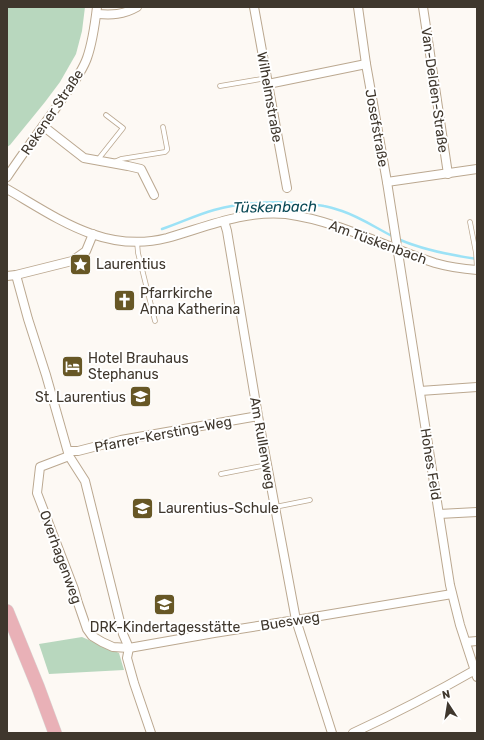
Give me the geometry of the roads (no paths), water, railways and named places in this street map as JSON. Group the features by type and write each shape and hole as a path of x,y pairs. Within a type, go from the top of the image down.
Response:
{"main road":[{"path":"7,611 55,733"}],"street":[{"name":"Rekener Straße","path":"7,177 80,72 87,59 93,38 97,10 114,15 137,7"},
{"name":"Wilhelmstraße","path":"254,7 287,188"},
{"name":"Josefstraße","path":"358,7 366,64 397,247"},
{"name":"Van-Delden-Straße","path":"423,7 448,174"},
{"path":"267,81 366,64"},
{"path":"43,126 84,158 141,169 154,195"},
{"path":"387,182 477,169"},
{"name":"Am Tüskenbach","path":"7,189 59,220 79,230 116,240 137,242 166,238 224,221 259,214 287,215 316,220 359,234 397,247 436,264 477,270"},
{"name":"Am Rullenweg","path":"224,221 227,231 274,507 296,620 332,733"},
{"path":"7,276 72,261 86,251 93,234"},
{"name":"Hohes Feld","path":"397,247 452,594 476,674"},
{"path":"16,275 68,454 85,481 123,634 129,648 127,658 151,733"},
{"path":"420,391 477,386"},
{"name":"Pfarrer-Kersting-Weg","path":"68,454 78,450 121,440 258,416"},
{"name":"Overhagenweg","path":"68,454 40,467 36,493 90,633 92,636 113,647 129,648"},
{"path":"439,514 477,512"},
{"name":"Buesweg","path":"129,648 452,594"},
{"path":"466,642 477,641"},
{"path":"353,733 476,674"}],"lane":[{"path":"220,86 267,81"},
{"path":"98,161 100,156 123,128 106,115"},
{"path":"112,163 121,159 165,152 167,148 163,127"},
{"path":"470,222 476,253 477,270"},
{"path":"137,242 138,253 155,321"},
{"path":"221,474 267,465"},
{"path":"274,507 310,500"}],"waterway":[{"name":"Tüskenbach","path":"162,229 201,214 225,207 261,203 285,203 320,205 349,213 394,237"},
{"name":"Tüskenbach","path":"398,239 436,252 477,259"}],"place":[{"name":"Laurentius","path":"81,264"},
{"name":"Pfarrkirche Anna Katherina","path":"125,301"},
{"name":"Hotel Brauhaus Stephanus","path":"72,366"},
{"name":"St. Laurentius","path":"141,397"},
{"name":"Laurentius-Schule","path":"142,508"},
{"name":"DRK-Kindertagesstätte","path":"165,605"}]}
